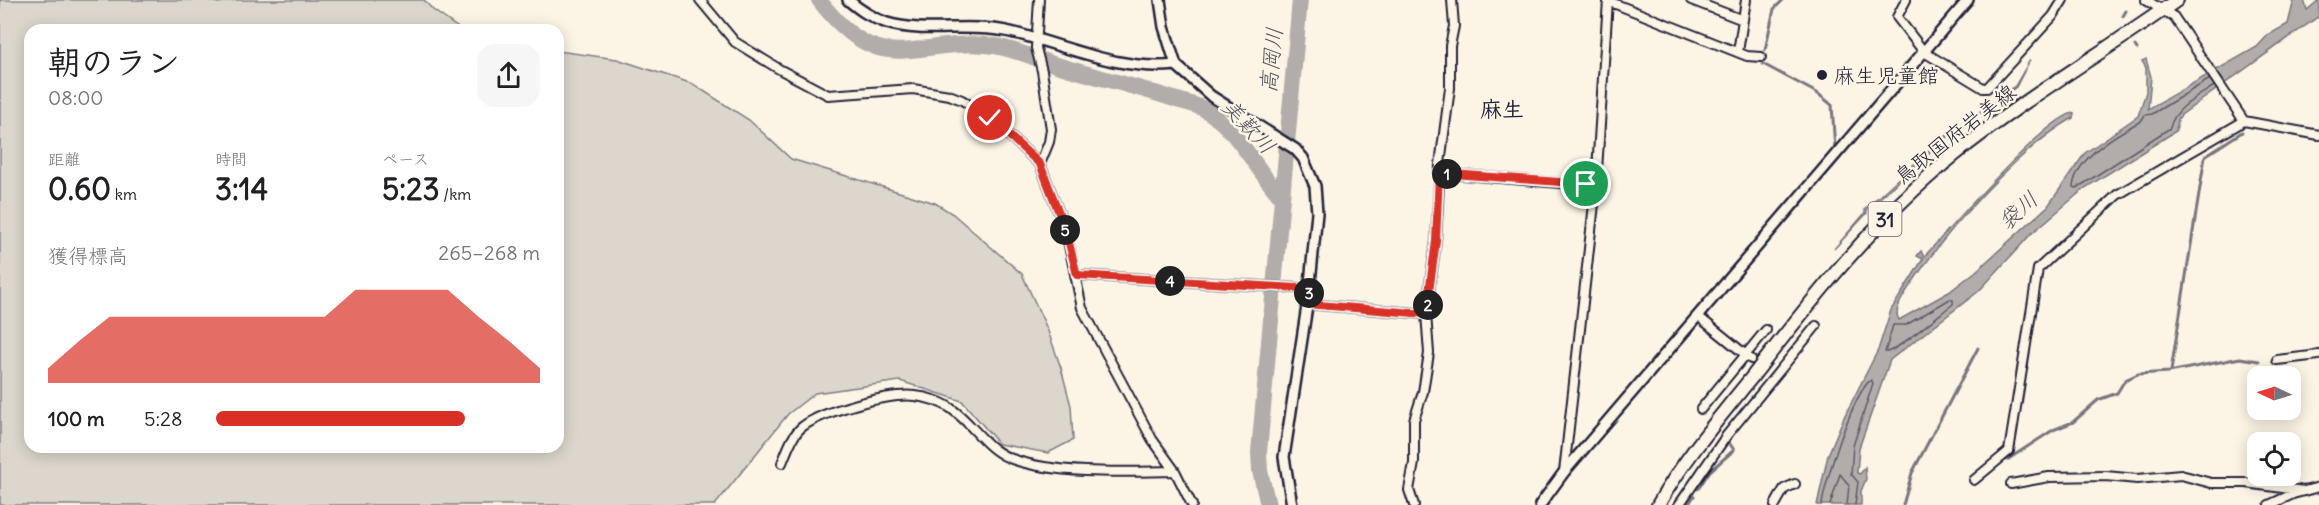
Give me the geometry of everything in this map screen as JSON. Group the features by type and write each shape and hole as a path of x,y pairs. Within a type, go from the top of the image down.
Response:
{"main road":[{"name":"鳥取国府岩美線","path":"1658,505 1687,461 1840,265 1894,209 1983,132 2176,0"}],"street":[{"path":"700,0 735,42 828,95 913,89 956,97 990,118 1040,164 1066,231 1077,275 1082,308 1152,439 1175,471 1192,505"},
{"path":"848,0 866,15 889,24 1004,31 1139,66 1176,65"},
{"path":"1039,0 1035,40 1051,129 1049,142 1040,164"},
{"path":"1160,0 1164,27 1176,65 1211,96 1278,136 1303,158 1315,186 1317,213 1309,293 1284,457 1292,505"},
{"path":"1414,505 1410,481 1414,463 1414,420 1429,353 1426,314 1436,241 1439,173 1450,88 1450,46 1454,26 1452,0"},
{"path":"1564,472 1596,186 1608,0 1737,52 1761,57"},
{"path":"1691,0 1743,20"},
{"path":"1737,52 1746,0"},
{"path":"1906,0 1897,17 1924,52 1983,88 1987,88 2054,16 2063,0"},
{"path":"1544,503 1564,472 1968,0"},
{"path":"2146,0 2174,17 2185,30 2244,121"},
{"path":"1974,480 2009,451 2038,269 2117,195 2244,121 2319,135"},
{"path":"1439,173 1596,186"},
{"path":"1077,275 1261,288 1297,288 1309,293"},
{"path":"1307,304 1426,314"},
{"path":"1699,317 1748,357"},
{"path":"1679,505 1772,375 1816,326"},
{"path":"1701,409 1748,357 1766,330"},
{"path":"2277,360 2302,355 2319,355"},
{"path":"782,463 800,428 816,418 894,397 915,396 935,400 953,410 984,440 1009,458 1036,466 1131,472 1175,471"},
{"path":"2011,484 2049,477 2106,476 2137,479 2181,475 2211,483 2246,483 2304,491"},
{"path":"1774,505 1784,489 1795,484"},
{"path":"2269,505 2319,487"}],"shaded area":[{"path":"0,0 207,0 218,3 235,0 424,0 433,10 453,24 24,24 24,453 564,453 564,52 617,59 693,84 749,120 791,159 935,203 953,214 1022,274 1048,331 1071,406 1073,440 1048,453 999,444 962,401 900,381 815,393 788,414 715,505 0,505"}],"water":[{"path":"2294,0 2304,0 2307,10 2319,0 2319,16 2181,115 2176,131 2085,188 2031,234 1979,291 1890,360 1859,448 1857,473 1860,474 1865,467 1866,479 1861,491 1861,505 1817,505 1828,455 1844,417 1878,350 1891,310 1923,259 1917,256 1921,251 1924,257 2021,153 2042,133 2061,119 2074,113 2073,118 2051,132 2007,170 1944,239 1903,296 1897,311 1899,320 1949,292 1975,272 2048,206 2085,153 2138,116 2146,92 2146,68 2142,61 2146,59 2151,77 2148,109 2257,47 2268,35 2288,24"},
{"path":"2030,60 2016,87 1940,143 1867,210 1867,213 1834,249 1865,213 1865,209 1938,142 2015,86"}],"waterway":[{"name":"美歎川","path":"819,0 842,26 863,42 882,49 901,51 967,44 995,46 1200,107 1229,129 1281,197"},
{"name":"美歎川","path":"1268,505 1260,471 1259,452 1300,0"},
{"path":"1765,50 1774,9 1783,0"},
{"path":"2123,16 2126,11"},
{"path":"1763,64 1817,93 1832,105 1835,149"},
{"path":"2171,371 2205,156 2242,132"},
{"path":"1903,505 1912,473 1978,348"},
{"path":"2007,460 2053,430 2073,422 2098,400 2117,393 2125,380 2138,374 2169,372 2240,358 2259,361"},
{"path":"1698,489 1710,471 1734,450 1730,444"},
{"path":"1688,505 1694,496"}],"tunnel":[{"path":"1751,359 1770,374"}],"place":[{"name":"麻生児童館","path":"1822,75"}],"district":[{"name":"麻生","path":"1502,109"}],"route":[{"path":"990,118 1017,140 1040,164 1066,231 1077,275 1261,288 1297,288 1309,293 1307,304 1426,314 1436,241 1439,173 1586,184"}],"water label":[{"name":"高岡川","path":"1271,60"},
{"name":"袋川","path":"2018,210"}]}
